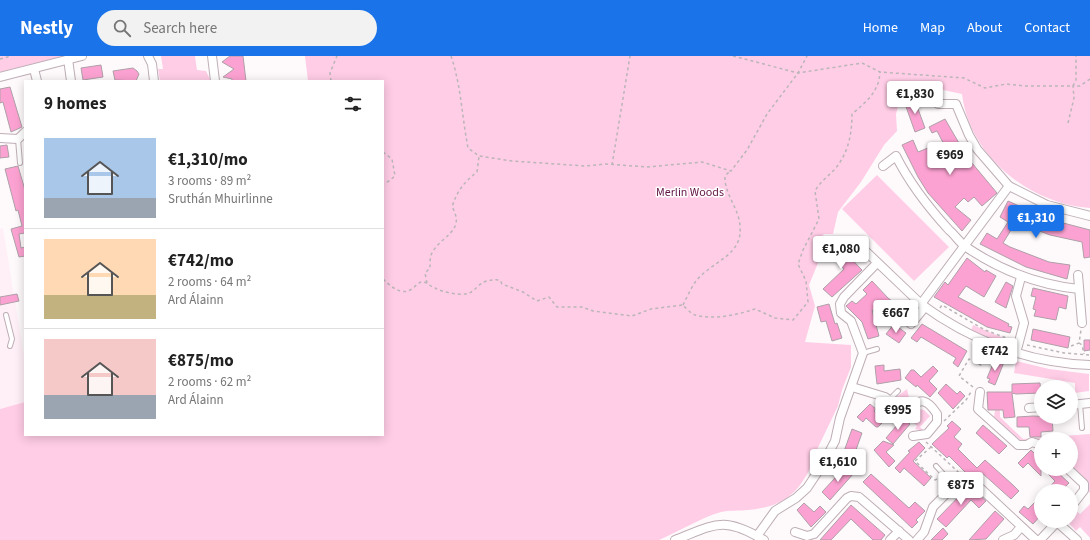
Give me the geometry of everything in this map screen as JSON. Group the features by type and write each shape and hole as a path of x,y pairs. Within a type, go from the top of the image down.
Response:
{"street":[{"path":"0,77 82,56"},
{"path":"148,56 152,64 154,80"},
{"path":"212,56 215,80"},
{"path":"68,59 71,80"},
{"path":"34,69 37,80"},
{"path":"938,104 956,104 977,149 1009,186 1047,205 1090,216"},
{"path":"0,138 18,139 24,133"},
{"path":"883,166 896,156 929,208 965,246 1021,277 1056,287 1079,289"},
{"path":"902,316 911,324 923,305 1009,186"},
{"path":"855,241 876,263 923,305 964,332 990,344 1016,353 1057,362 1090,365"},
{"path":"674,540 705,527 722,524 735,526 760,538 775,511 796,498 807,488 823,464 835,441 840,418 863,352 851,321 842,313 840,304 876,263"},
{"path":"1078,275 1082,323"},
{"path":"1016,353 1024,323 1016,296 1021,277"},
{"path":"852,387 873,392 889,400 896,407 904,410 915,402 924,402 936,412 938,420 929,433 916,436"},
{"path":"980,392 978,409 1018,445 1027,445 1032,442 1034,443"},
{"path":"1080,404 1090,403"},
{"path":"1029,408 1034,408"},
{"path":"1075,476 1084,484 1084,490 1078,498"},
{"path":"917,540 924,532 933,507 944,495 948,482"},
{"path":"978,486 1036,540"},
{"path":"795,532 807,536 814,534 847,498 854,496 859,497 908,540"},
{"path":"1003,540 1014,535 1021,526"},
{"path":"1040,540 1051,528"},
{"path":"1065,528 1077,540"},
{"path":"890,540 899,531"}],"lane":[{"path":"18,139 20,163"},
{"path":"6,315 12,339 10,346"},
{"path":"863,352 877,349"},
{"path":"889,400 898,391"},
{"path":"1080,404 1082,428"},
{"path":"936,466 947,478 948,482"}],"path":[{"path":"0,59 11,56"},
{"path":"331,80 330,74 337,56"},
{"path":"451,56 458,77 461,108 468,148 479,156 570,165 647,166 702,162 731,171"},
{"path":"612,165 630,56"},
{"path":"733,56 798,73 862,63 880,72 964,78 985,88 1006,84 1025,86 1080,86 1090,79"},
{"path":"683,305 697,280 731,254 739,242 740,226 736,208 724,183 725,176 731,171 747,150 767,114 798,73 807,56"},
{"path":"1068,123 1074,98 1073,86 1076,80 1076,56"},
{"path":"384,280 393,288 403,292 412,290 421,282 444,291 467,294 487,280 500,280 502,284 523,292 537,301 549,297 558,307 582,307 593,311 632,316 651,309 683,305 694,315 718,317 755,309 775,318 793,320 808,302 806,281 798,264 803,250 819,219 815,191 821,181 838,166 852,131 852,114 874,93 880,83 880,72"},
{"path":"384,153 392,159 395,176 389,182 384,184"},
{"path":"428,284 425,273 430,268 431,255 439,244 450,236 456,226 457,215 452,207 456,195 465,181 477,172 479,156"},
{"path":"938,311 942,305 985,330 1018,343 1064,353 1090,355"},
{"path":"1082,323 1079,343 1082,345 1084,354"},
{"path":"1071,346 1079,343"},
{"path":"938,420 946,421 966,400 974,388 959,376 969,359 982,365 990,344"},
{"path":"916,436 931,446 972,484 978,486"},
{"path":"931,446 915,461 935,480 943,473"}],"shaded area":[{"path":"3,228 24,356 24,402 0,409 0,229"}],"green space":[{"path":"0,56 64,56 0,72"},
{"path":"161,56 195,56 197,70 206,71 210,80 160,80 158,69 163,69"},
{"name":"Merlin Woods","path":"305,56 1090,56 1090,208 1068,204 1046,197 1025,187 1006,173 990,156 977,137 967,117 962,94 905,82 896,114 897,131 884,145 861,182 838,212 833,234 824,234 815,245 818,263 809,285 815,306 805,342 851,345 851,367 842,390 838,406 811,462 813,462 808,473 796,490 788,497 771,506 714,514 659,540 0,540 0,409 24,402 24,436 384,436 384,80 308,80"},
{"path":"877,175 949,247 914,281 842,209"},
{"path":"973,325 1006,339 1004,345 971,331"},
{"path":"1016,361 1049,369 1089,374 1089,391 1078,393 1078,380 1057,380 1014,373"},
{"path":"907,389 910,402 904,406 896,402 895,398"},
{"path":"919,409 924,410 930,416 920,427 924,431 915,429 917,426 911,420"},
{"path":"995,410 1000,410 1000,417 1023,439 1034,438 1034,440 1022,442 994,417"},
{"path":"1090,434 1089,493 1087,483 1078,474 1078,435"},
{"path":"1090,504 1090,538 1080,527 1076,531 1073,528 1078,528 1078,512 1080,514"}],"building":[{"path":"230,56 243,56 246,80 232,80 223,77 234,69 222,62"},
{"path":"101,65 103,77 83,80 81,68"},
{"path":"133,68 139,74 136,80 115,80 113,71"},
{"path":"905,84 912,85 911,93 904,91"},
{"path":"10,87 22,127 11,132 3,102 0,103 0,89"},
{"path":"914,98 925,128 915,132 904,101"},
{"path":"945,119 967,157 997,193 982,206 974,197 968,202 964,198 955,207 971,220 962,231 928,193 902,145 913,140 918,152 928,148 938,167 951,158 937,131 932,133 929,127"},
{"path":"7,145 9,157 0,158 0,146"},
{"path":"18,166 24,187 24,233 19,234 21,248 24,247 24,256 19,257 11,229 22,226 18,210 16,211 5,169"},
{"path":"1008,201 1048,219 1090,230 1090,257 1084,258 1082,242 1050,235 1016,222 1003,243 1049,262 1070,265 1067,279 1026,267 980,244 987,233 997,239 1008,222 1000,217"},
{"path":"833,243 836,247 838,245 862,270 832,297 823,289 844,269 826,251"},
{"path":"967,258 985,272 986,270 996,276 984,297 966,286 958,297 1009,324 1008,326 1012,327 1010,333 987,327 934,297 945,282 948,285"},
{"path":"872,281 888,298 902,309 891,322 872,310 879,336 868,339 862,322 846,306 852,301 856,304 867,294 863,290"},
{"path":"1006,282 1013,286 1006,308 995,302"},
{"path":"1033,288 1068,296 1066,309 1059,307 1056,320 1034,316 1036,310 1033,309 1036,297 1031,296"},
{"path":"17,294 19,301 0,305 0,297"},
{"path":"829,304 835,324 837,323 842,338 832,341 826,321 821,322 817,307"},
{"path":"894,324 906,333 899,343 886,334"},
{"path":"922,324 967,351 958,367 953,363 956,358 921,337 917,342 911,338"},
{"path":"1033,329 1070,337 1068,348 1031,340"},
{"path":"1084,340 1090,340 1090,350 1084,351"},
{"path":"995,359 1004,362 995,385 988,382 990,379 987,378"},
{"path":"884,365 884,371 900,369 901,380 877,384 875,366"},
{"path":"933,366 938,371 929,381 937,389 930,397 917,385 916,387 905,378 911,370 914,370 921,377"},
{"path":"1034,383 1034,393 1012,393 1015,417 1004,418 1003,410 988,410 987,392 1012,392 1012,384"},
{"path":"946,384 957,394 960,391 965,396 953,409 938,393"},
{"path":"870,404 876,409 874,411 884,421 878,427 866,418 863,422 857,417"},
{"path":"1034,416 1034,424 1052,424 1053,431 1034,432 1034,437 1030,437 1029,427 1017,427 1017,417"},
{"path":"903,418 910,424 893,444 886,438"},
{"path":"952,421 961,429 954,437 962,444 958,449 977,468 985,460 1013,485 1019,491 1011,499 982,473 974,481 949,456 947,458 932,444 949,428 947,426"},
{"path":"983,425 1007,446 999,454 976,433"},
{"path":"852,429 862,433 852,461 842,457"},
{"path":"883,441 894,445 886,452 895,461 889,467 874,450"},
{"path":"919,442 925,448 913,461 931,478 924,486 904,468 900,473 895,468 910,452 908,451"},
{"path":"1031,450 1034,453 1034,469 1028,463 1023,468 1018,463"},
{"path":"846,466 854,473 830,500 822,492"},
{"path":"871,474 909,508 915,502 925,511 916,520 918,522 912,528 863,482"},
{"path":"1050,476 1062,476 1069,483 1052,484 1055,481"},
{"path":"969,486 986,501 979,508 971,500 946,527 937,519"},
{"path":"804,503 814,512 820,506 826,512 811,527 797,510"},
{"path":"1034,503 1033,524 1019,512 1024,506 1028,509"},
{"path":"851,505 885,535 881,540 873,540 851,519 831,540 820,540"},
{"path":"995,511 1004,519 986,539 969,540"},
{"path":"943,528 948,534 942,540 931,540"}]}
